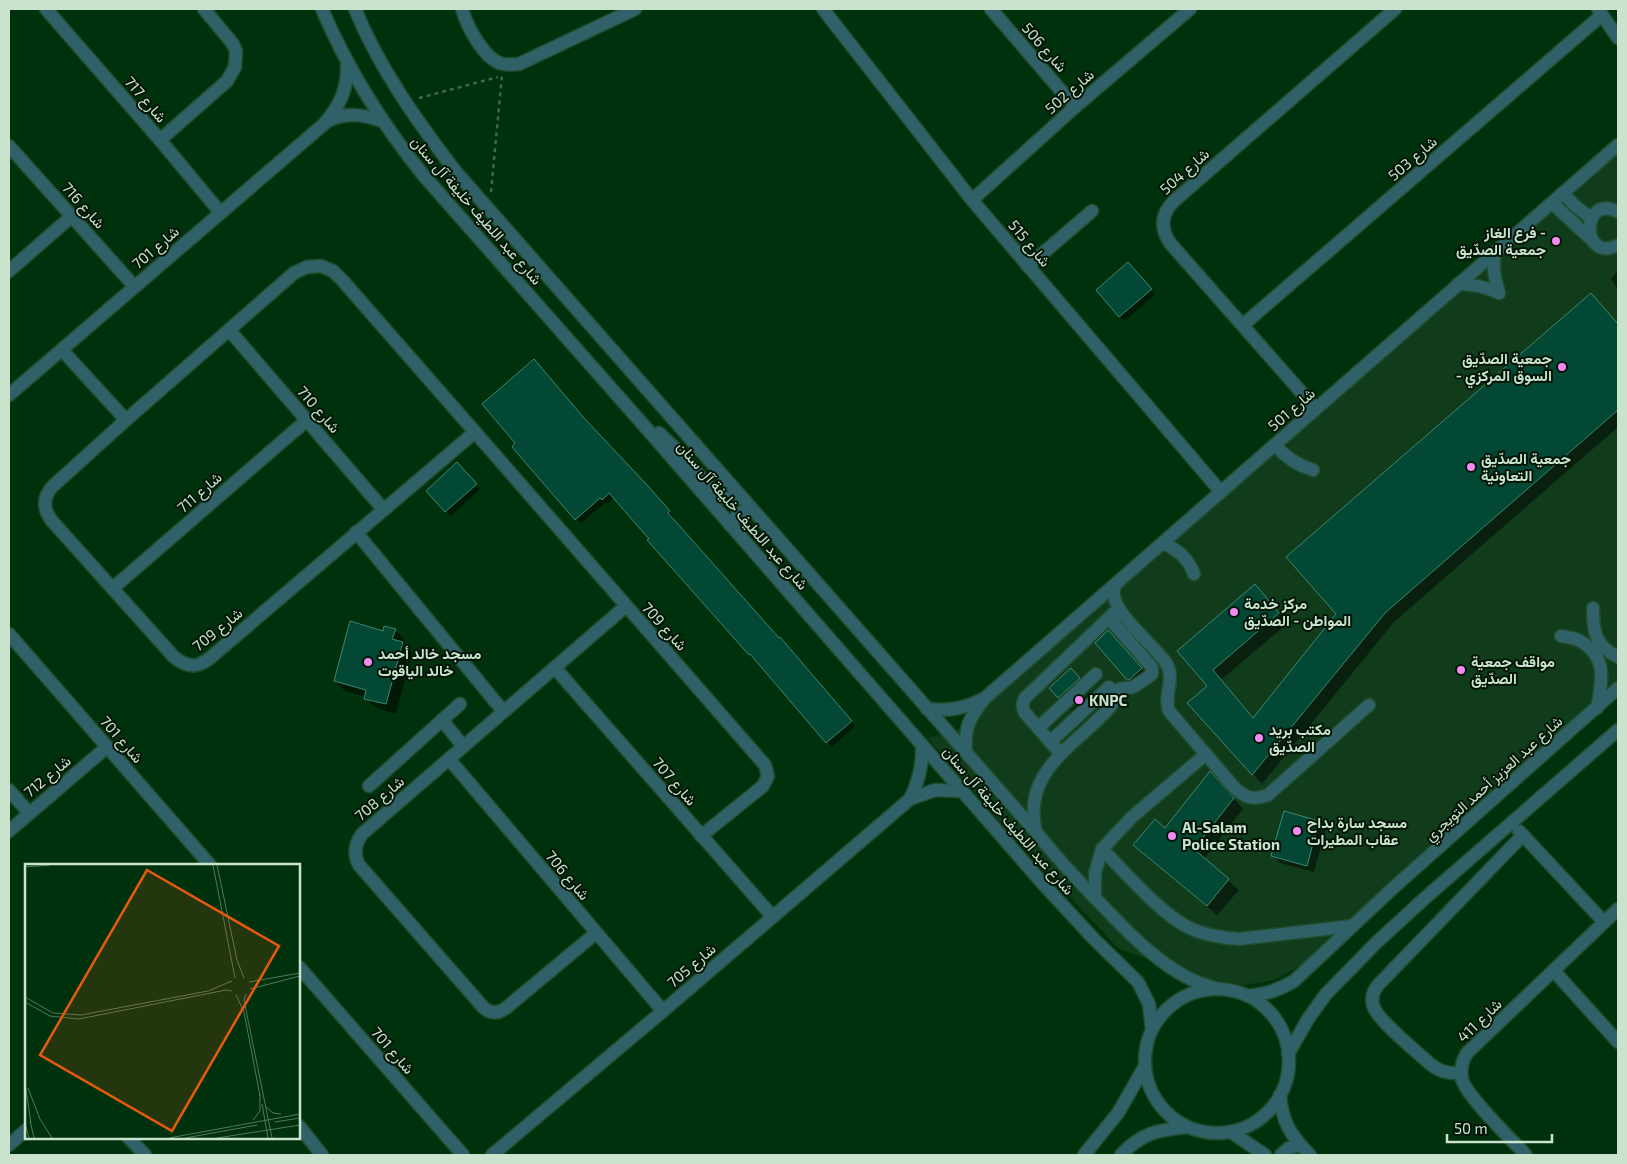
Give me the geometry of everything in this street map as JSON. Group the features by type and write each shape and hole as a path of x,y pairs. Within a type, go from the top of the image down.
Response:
{"street":[{"name":"شارع 717","path":"46,9 220,212"},
{"path":"160,140 226,80 236,67 236,51 233,44 204,9"},
{"name":"شارع عبد اللطيف خليفة آل سنان","path":"322,9 347,62 382,121 424,176 640,421 961,791 1069,912 1138,982 1149,1004 1152,1029"},
{"name":"شارع عبد اللطيف خليفة آل سنان","path":"355,9 382,64 405,102 436,146 1036,832 1061,864 1138,941 1166,964 1198,982 1219,989"},
{"path":"462,9 477,41 502,70 519,64 635,9"},
{"name":"شارع 515","path":"823,9 972,200 1221,492"},
{"name":"شارع 506","path":"991,9 1075,107"},
{"name":"شارع 502","path":"972,200 1075,107 1190,9"},
{"name":"شارع 504","path":"1316,409 1166,236 1163,229 1164,213 1174,201 1395,9"},
{"path":"1600,12 1618,38"},
{"name":"شارع 503","path":"1243,326 1600,12"},
{"name":"شارع 701","path":"324,124 343,96 347,62"},
{"name":"شارع 701","path":"9,395 324,124 331,119 348,115 365,116 382,121"},
{"name":"شارع 501","path":"966,752 967,727 972,714 985,698 1618,144"},
{"name":"شارع 716","path":"9,146 134,286"},
{"path":"1563,193 1574,206 1592,218"},
{"path":"1552,203 1598,245 1606,248 1618,245"},
{"path":"1593,240 1589,229 1592,218 1596,213 1609,209 1618,212"},
{"path":"1028,266 1092,212"},
{"path":"9,271 72,216"},
{"path":"1458,284 1479,286 1499,293 1493,262 1495,252"},
{"name":"شارع 709","path":"474,432 202,664 192,666 182,664 174,658 52,521 46,510 45,504 48,492 53,486 294,273 307,267 321,266 334,271 762,760 767,770 766,781 763,786 701,836"},
{"name":"شارع 710","path":"230,331 383,509"},
{"path":"62,350 126,420"},
{"name":"شارع 711","path":"113,588 307,420"},
{"path":"640,421 673,446 718,497 726,500 739,494"},
{"path":"1275,445 1291,460 1313,470"},
{"path":"730,525 738,514 751,508"},
{"path":"356,532 503,711"},
{"path":"1163,543 1180,552 1186,558 1194,574"},
{"path":"1036,832 1033,811 1036,790 1046,772 1060,754 1111,707 1115,693 1118,690 1133,687 1152,674 1150,665 1114,624 1116,608 1113,595 1114,585"},
{"name":"شارع 708","path":"596,932 506,1008 499,1012 490,1012 483,1007 359,865 356,860 355,849 362,834 626,606"},
{"path":"1060,754 1023,710 1022,706 1025,698 1116,608"},
{"path":"1116,608 1166,664 1171,677 1167,702 1169,711 1239,793 1252,799 1260,798 1274,790 1369,705"},
{"path":"1593,608 1593,626 1600,644 1608,652 1618,657"},
{"name":"شارع 701","path":"9,634 209,864"},
{"path":"1562,636 1579,640 1588,647 1597,660 1601,669 1602,683 1597,708"},
{"name":"شارع 707","path":"555,668 772,916"},
{"path":"1038,728 1096,674"},
{"path":"1050,742 1109,687"},
{"name":"شارع عبد العزيز أحمد التويجري","path":"1248,996 1270,993 1294,981 1352,926 1618,688"},
{"name":"شارع 501","path":"927,709 956,709 985,698"},
{"path":"369,786 460,704"},
{"path":"442,720 463,746"},
{"path":"1288,1054 1308,1019 1326,994 1397,923 1618,730"},
{"name":"شارع 705","path":"910,798 920,773 922,745"},
{"name":"شارع 712","path":"9,831 107,747"},
{"path":"1095,898 1095,873 1102,849 1132,818 1206,754"},
{"name":"شارع 706","path":"449,759 663,1011"},
{"path":"9,790 29,813"},
{"name":"شارع 705","path":"492,1155 663,1011 910,798 935,790 961,791"},
{"path":"1512,823 1604,922"},
{"path":"1523,835 1380,983 1373,994 1372,1000 1376,1012 1435,1068 1443,1072 1461,1072 1469,1094 1526,1155"},
{"path":"1102,849 1169,914 1194,930 1209,935 1239,938 1352,926"},
{"name":"شارع 411","path":"1461,1072 1467,1053 1618,909"},
{"name":"شارع 701","path":"300,968 463,1155"},
{"path":"1554,971 1618,1042"},
{"path":"1219,989 1234,991 1248,996 1271,1014 1285,1040 1288,1068 1280,1095 1265,1115 1255,1123 1231,1132 1208,1133 1187,1127 1171,1116 1151,1091 1145,1066 1148,1041 1159,1017 1180,999 1192,993 1219,989"},
{"path":"1084,1155 1118,1113 1145,1066"},
{"path":"1280,1095 1283,1117 1287,1128 1310,1155"},
{"path":"300,1127 322,1155"},
{"path":"1121,1155 1136,1141 1158,1130 1187,1127"},
{"path":"9,1145 25,1131"},
{"path":"1231,1132 1265,1155"},
{"path":"130,1139 145,1155"},
{"path":"1281,1155 1289,1148 1299,1144"}],"path":[{"path":"405,102 502,70 490,210"}],"shaded area":[{"name":"جمعية الصدّيق التعاونية","path":"1618,148 1618,688 1351,924 1301,965 1274,980 1244,985 1206,978 1119,949 1008,831 928,738 967,727 972,714"}],"building":[{"path":"1128,262 1152,289 1119,317 1096,290"},
{"name":"جمعية الصدّيق التعاونية","path":"1591,293 1618,324 1618,410 1385,613 1252,775 1187,703 1207,686 1177,651 1255,584 1279,613 1213,670 1253,718 1336,614 1286,557"},
{"path":"534,359 584,418 670,511 668,513 780,637 852,721 826,743 750,654 647,540 649,539 609,493 602,500 600,498 575,520 512,447 515,443 482,404"},
{"path":"457,462 477,484 445,512 426,491"},
{"name":"مسجد خالد أحمد خالد الياقوت","path":"350,621 383,631 384,626 396,629 392,639 403,642 386,704 364,699 366,690 334,681"},
{"path":"1108,630 1142,668 1129,680 1095,643"},
{"path":"1071,668 1080,678 1058,698 1049,688"},
{"name":"Al-Salam Police Station","path":"1210,771 1234,798 1194,849 1229,879 1207,906 1133,845 1155,819 1165,828"},
{"name":"مسجد سارة بداح عقاب المطيرات","path":"1284,811 1319,821 1307,866 1271,856"}],"place":[{"name":"فرع الغاز - جمعية الصدّيق","path":"1556,241"},
{"name":"جمعية الصدّيق - السوق المركزي","path":"1562,367"},
{"name":"جمعية الصدّيق التعاونية","path":"1471,467"},
{"name":"مركز خدمة المواطن - الصدّيق","path":"1234,612"},
{"name":"مسجد خالد أحمد خالد الياقوت","path":"368,662"},
{"name":"مواقف جمعية الصدّيق","path":"1461,670"},
{"name":"KNPC","path":"1079,700"},
{"name":"مكتب بريد الصدّيق","path":"1259,738"},
{"name":"مسجد سارة بداح عقاب المطيرات","path":"1297,831"},
{"name":"Al-Salam Police Station","path":"1172,836"}]}
